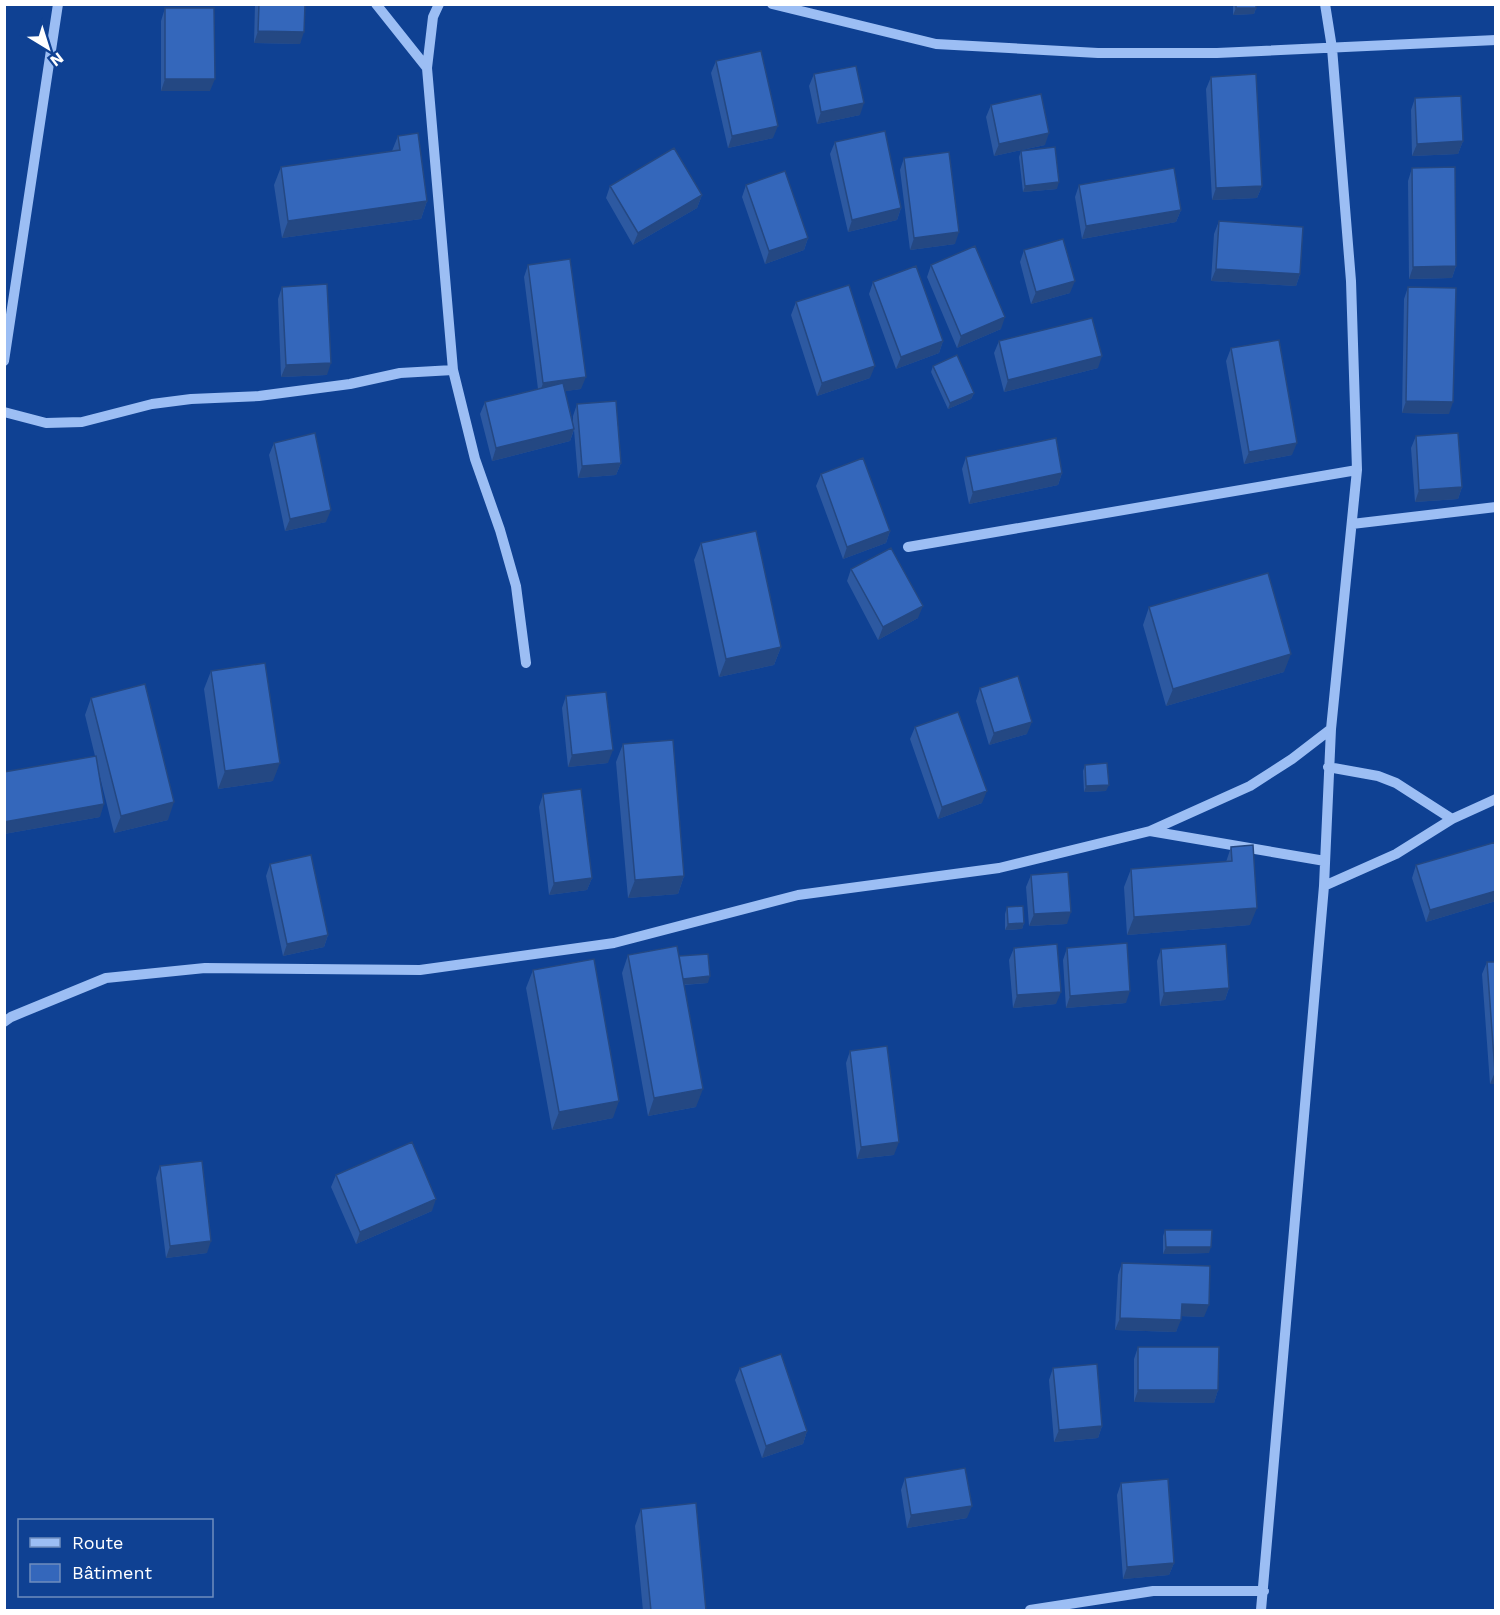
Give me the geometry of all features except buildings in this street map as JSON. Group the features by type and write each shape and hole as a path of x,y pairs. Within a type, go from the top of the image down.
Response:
{"street":[{"path":"4,361 58,4"},
{"path":"376,4 427,68"},
{"path":"439,4 433,17 427,68 453,370 475,459 500,530 516,586 526,663"},
{"path":"772,4 936,44 1110,53 1217,53 1496,40"},
{"path":"1261,1611 1324,886 1330,729 1357,470 1351,281 1332,48 1325,4"},
{"path":"4,412 46,423 82,422 152,404 191,399 260,396 350,384 400,374 453,370"},
{"path":"908,547 1357,470"},
{"path":"1352,524 1496,507"},
{"path":"7,1017 106,978 205,968 420,970 614,944 798,895 999,868 1150,831 1250,786 1292,759 1330,729"},
{"path":"1328,767 1378,776 1396,783 1452,819"},
{"path":"1324,886 1396,854 1452,819 1496,799"},
{"path":"1150,831 1325,861"},
{"path":"1030,1611 1153,1591 1264,1591"}]}
